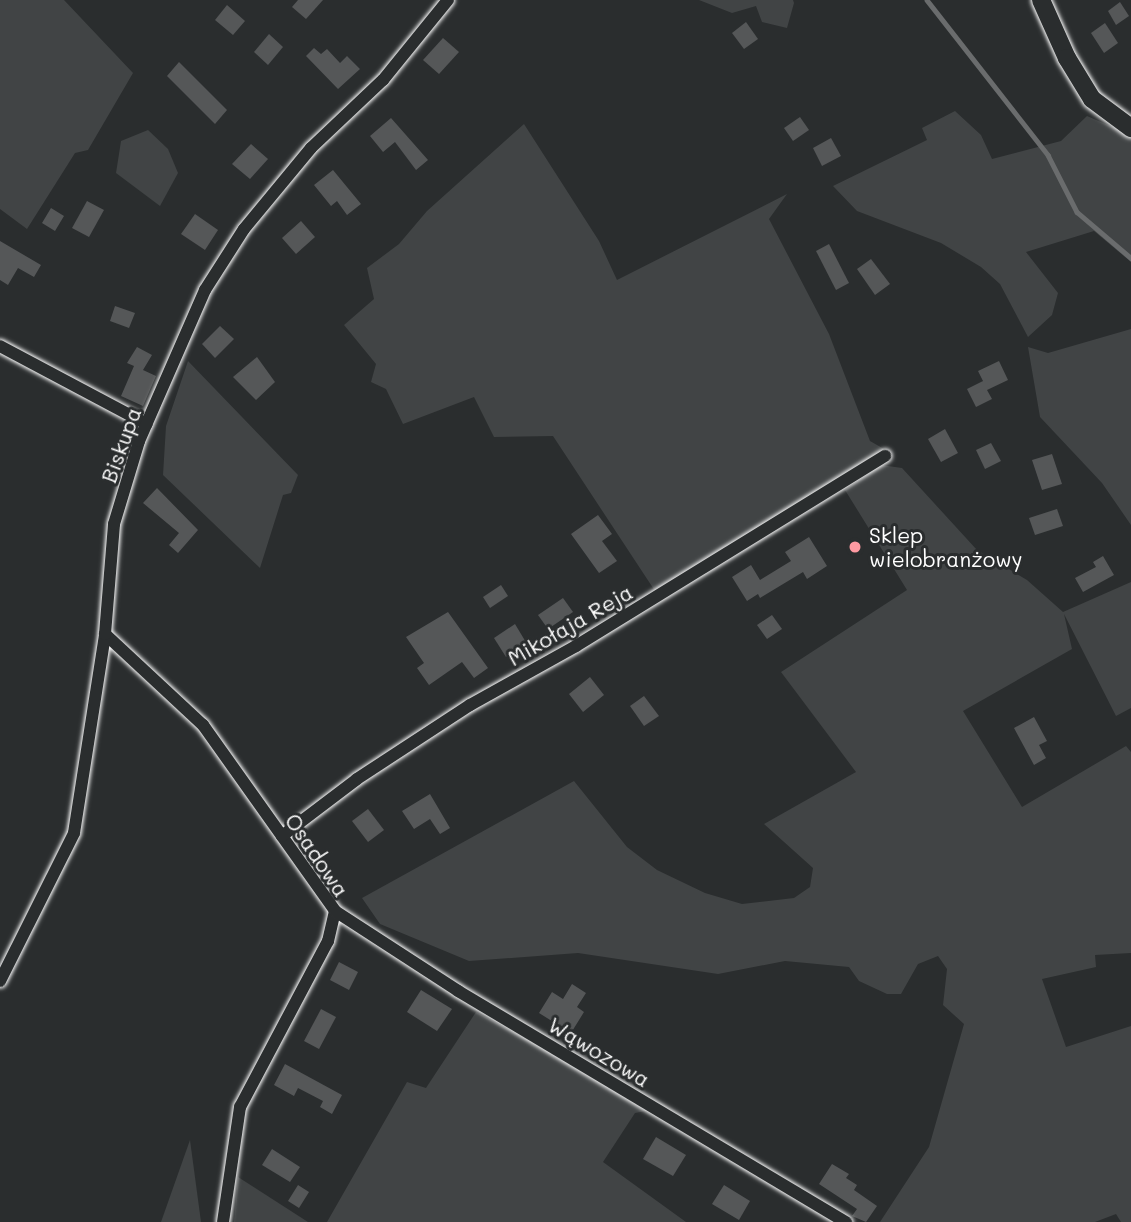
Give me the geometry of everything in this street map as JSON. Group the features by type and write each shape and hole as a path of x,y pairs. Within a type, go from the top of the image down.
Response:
{"street":[{"name":"Biskupa","path":"0,981 74,833 105,634 114,524 147,424 205,290 244,229 311,148 383,80 448,0"},
{"path":"1041,0 1066,58 1092,99 1131,128"},
{"path":"0,346 147,424"},
{"name":"Mikołaja Reja","path":"282,836 357,779 470,705 576,646 885,456"},
{"name":"Osadowa","path":"105,634 203,725 335,911 328,941 240,1107 223,1222"},
{"name":"Wąwozowa","path":"335,911 458,991 846,1222"}],"shaded area":[{"path":"0,0 64,0 133,73 88,150 75,153 27,229 0,209"},
{"path":"699,0 793,0 794,3 787,28 762,22 756,6 732,13"},
{"path":"955,111 981,135 992,159 1061,141 1087,116 1131,135 1131,262 1094,231 1026,252 1058,293 1052,315 1028,337 1000,284 981,267 941,243 857,211 833,186 927,140 922,128"},
{"path":"524,124 599,241 617,280 787,194 769,219 829,334 870,441 884,449 655,591 553,436 494,437 474,397 403,424 386,389 371,382 376,364 344,325 374,299 367,268 399,244 427,211"},
{"path":"148,130 168,149 178,173 160,206 116,173 121,141"},
{"path":"1131,329 1131,525 1102,483 1040,417 1028,347 1048,353"},
{"path":"188,361 298,475 291,493 283,495 260,568 163,475 166,426"},
{"path":"881,465 902,468 977,550 1027,580 1063,612 1131,582 1131,708 1116,716 1064,614 1072,649 963,711 1022,807 1126,746 1131,752 1131,953 1095,955 1096,967 1042,979 1066,1047 1131,1026 1131,1222 1121,1222 1116,1214 1095,1222 880,1222 929,1147 964,1024 943,1005 947,969 938,956 918,964 901,994 887,994 859,981 849,967 785,961 718,974 578,953 469,961 380,924 362,898 574,781 627,847 657,870 705,893 742,904 794,898 810,887 813,868 764,824 856,772 781,672 907,590 845,490"},
{"path":"476,1012 656,1109 635,1113 603,1162 686,1222 327,1222 407,1082 426,1088"},
{"path":"190,1140 201,1222 161,1222"},
{"path":"238,1177 308,1222 234,1222"}],"building":[{"path":"298,0 323,0 306,19 292,7"},
{"path":"1120,2 1129,16 1116,25 1108,11"},
{"path":"227,5 245,21 233,35 215,20"},
{"path":"746,22 758,39 744,49 732,33"},
{"path":"1105,23 1118,43 1104,53 1091,33"},
{"path":"269,34 283,47 268,65 254,52"},
{"path":"443,38 459,52 439,74 423,60"},
{"path":"314,48 321,54 327,49 340,63 347,56 360,69 338,89 306,56"},
{"path":"179,62 227,110 215,124 167,76"},
{"path":"800,117 809,130 793,141 784,128"},
{"path":"391,118 428,160 416,170 395,142 383,152 370,136"},
{"path":"831,138 841,156 822,166 813,148"},
{"path":"251,144 268,159 250,179 232,164"},
{"path":"333,170 361,204 347,215 337,201 331,206 314,185"},
{"path":"87,201 104,210 89,237 72,228"},
{"path":"51,208 64,216 55,231 42,223"},
{"path":"195,214 218,230 205,250 181,234"},
{"path":"301,221 315,237 296,254 282,238"},
{"path":"0,241 41,265 34,277 18,268 8,285 0,280"},
{"path":"829,244 849,283 836,290 816,251"},
{"path":"871,259 890,284 875,295 857,269"},
{"path":"115,306 135,313 129,328 110,321"},
{"path":"220,326 234,339 215,358 202,344"},
{"path":"137,347 152,355 143,370 156,376 143,406 121,396 134,366 127,363"},
{"path":"257,357 275,382 256,400 233,377"},
{"path":"999,361 1008,380 987,390 992,399 976,407 967,389 983,381 978,371"},
{"path":"945,429 958,453 941,462 928,439"},
{"path":"991,443 1001,461 985,469 976,450"},
{"path":"1052,454 1062,484 1042,490 1032,460"},
{"path":"157,488 198,530 178,553 169,545 179,533 143,503"},
{"path":"1057,509 1063,526 1035,535 1029,518"},
{"path":"598,515 612,534 602,541 617,561 599,573 571,534"},
{"path":"809,537 827,566 807,579 803,572 760,598 758,594 747,601 732,577 751,565 760,580 791,561 785,552"},
{"path":"1103,556 1114,575 1083,592 1075,578 1096,567 1093,562"},
{"path":"501,585 508,596 490,608 483,597"},
{"path":"563,598 573,612 548,629 538,615"},
{"path":"448,612 488,668 474,678 462,662 429,685 417,668 424,663 406,637"},
{"path":"772,615 782,629 767,639 757,625"},
{"path":"515,624 527,644 506,657 494,638"},
{"path":"590,677 604,695 583,712 569,694"},
{"path":"644,696 659,716 644,726 630,706"},
{"path":"1034,717 1047,741 1039,745 1046,758 1034,765 1014,728"},
{"path":"430,794 450,828 440,834 430,819 414,829 402,811"},
{"path":"368,809 384,830 368,842 352,821"},
{"path":"339,962 358,972 349,990 330,980"},
{"path":"572,984 586,993 577,1007 584,1012 571,1033 539,1013 552,992 563,999"},
{"path":"421,990 452,1009 437,1031 407,1012"},
{"path":"321,1009 336,1017 319,1049 304,1041"},
{"path":"285,1064 342,1095 332,1114 320,1107 323,1101 298,1088 294,1096 274,1085"},
{"path":"656,1137 686,1155 673,1176 643,1159"},
{"path":"272,1149 300,1167 290,1182 262,1165"},
{"path":"832,1164 849,1174 846,1178 857,1185 854,1190 877,1206 866,1222 852,1216 857,1209 819,1184"},
{"path":"298,1185 309,1192 299,1208 288,1201"},
{"path":"724,1185 750,1201 739,1220 712,1204"}],"waterway":[{"path":"927,0 1048,155 1077,212 1131,258"}],"place":[{"name":"Sklep wielobranżowy","path":"855,547"}]}
